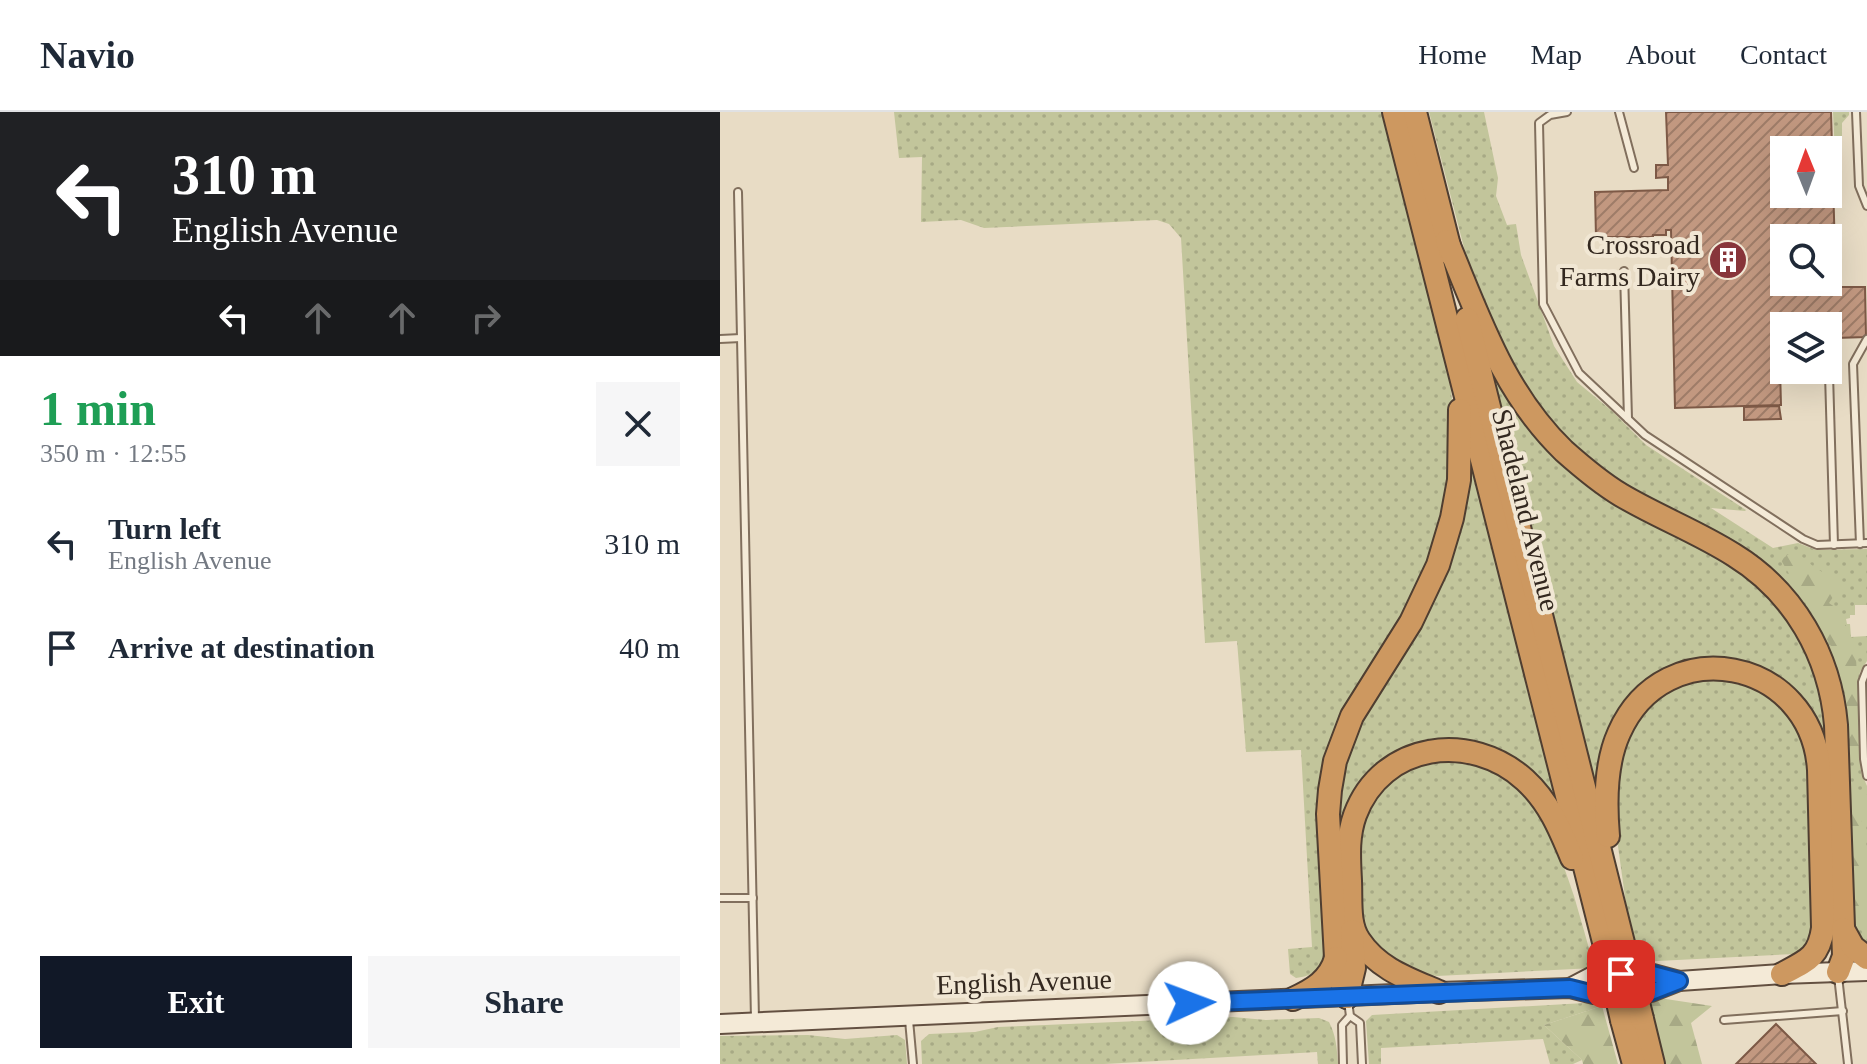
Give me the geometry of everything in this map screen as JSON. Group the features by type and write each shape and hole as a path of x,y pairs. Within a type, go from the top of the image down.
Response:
{"highway":[{"name":"Shadeland Avenue","path":"1394,112 1600,922"},
{"name":"Shadeland Avenue","path":"1415,112 1614,905"},
{"path":"1447,241 1501,367 1529,412 1548,434 1576,462 1620,494 1732,553 1755,569 1783,596 1809,632 1828,676 1835,714 1832,926 1813,956 1782,974"},
{"path":"1349,1006 1336,958 1328,814 1335,761 1352,716 1420,605 1441,556 1459,480 1462,381"},
{"path":"1634,1064 1632,1020 1614,946 1614,905 1606,810 1610,764 1618,735 1632,712 1659,685 1682,674 1725,668 1756,677 1778,689 1801,714 1814,741 1819,765 1832,926 1844,956 1838,972"},
{"path":"1349,1006 1354,968 1351,830 1358,807 1371,786 1389,770 1420,754 1446,749 1476,752 1497,760 1523,778 1555,818 1600,922 1614,946"},
{"path":"1832,926 1867,958"},
{"path":"1352,928 1365,949 1387,969 1439,992"},
{"path":"1293,999 1318,986 1328,975 1336,958"},
{"path":"1632,1020 1653,1064"}],"street":[{"name":"English Avenue","path":"720,1024 1293,999 1349,1006 1439,992 1570,988 1593,976 1649,973 1679,981 1867,971"}],"lane":[{"path":"1567,112 1546,114 1538,130 1543,304 1579,373 1645,435 1803,539 1817,545 1863,544 1853,364 1867,339"},
{"path":"1619,112 1634,168"},
{"path":"1856,112 1859,186 1867,206"},
{"path":"738,192 755,1022"},
{"path":"1624,271 1628,419"},
{"path":"720,339 741,338"},
{"path":"1829,384 1834,545"},
{"path":"1867,669 1862,682 1867,776"},
{"path":"720,898 753,898"},
{"path":"1838,972 1848,1064"},
{"path":"1343,1064 1342,1025 1349,1006"},
{"path":"1349,1006 1360,1023 1362,1064"},
{"path":"1724,1020 1843,1011"},
{"path":"909,1015 913,1064"}],"green space":[{"path":"894,112 1382,112 1450,383 1453,408 1449,502 1421,585 1335,735 1327,958 1311,974 1296,978 1290,974 1288,949 1312,947 1301,750 1246,752 1237,641 1205,643 1181,238 1169,224 1157,220 984,228 961,220 921,222 922,157 899,158"},
{"path":"1429,112 1484,112 1498,178 1496,196 1507,225 1516,224 1521,255 1554,346 1577,382 1646,445 1746,510 1711,508 1773,548 1798,543 1816,550 1867,549 1867,605 1855,605 1855,615 1846,619 1850,624 1851,637 1867,636 1867,661 1858,683 1861,772 1867,786 1867,949 1852,936 1847,814 1808,618 1609,480 1533,406 1476,294"},
{"path":"1833,112 1849,112 1842,123 1842,136 1834,136"},
{"path":"1491,356 1538,430 1779,597 1826,690 1832,819 1786,686 1671,671 1601,779 1594,780 1483,359"},
{"path":"1472,469 1559,809 1519,766 1401,755 1343,840 1334,817 1347,737 1394,655 1465,470"},
{"path":"1794,550 1842,584 1829,603 1839,610 1854,643 1860,763 1847,760 1847,699 1832,648 1781,560"},
{"path":"1720,677 1774,694 1809,745 1813,936 1806,947 1794,954 1638,962 1630,933 1617,839 1614,786 1622,746 1646,707 1675,685"},
{"path":"1425,760 1475,762 1495,771 1528,799 1559,855 1594,968 1437,976 1386,961 1362,928 1358,851 1360,824 1381,786"},
{"path":"1854,790 1867,795 1867,815 1860,823 1865,852 1862,855 1867,858 1867,928 1851,909 1847,798"},
{"path":"1646,996 1712,1006 1691,1023 1702,1064 1664,1064"},
{"path":"1602,1002 1602,1006 1544,1025 1582,1060 1573,1064 1550,1064 1543,1039 1381,1048 1381,1064 1369,1064 1366,1021 1372,1015"},
{"path":"1602,1006 1618,1064 1583,1064 1544,1025"},
{"path":"1233,1017 1266,1020 1319,1018 1329,1022 1335,1037 1338,1064 1318,1064 1317,1052 1104,1064 922,1064 921,1041 929,1034 975,1032 998,1027"},
{"path":"808,1035 845,1039 897,1035 905,1040 907,1064 720,1064 720,1036"}],"building":[{"name":"Crossroad Farms Dairy","path":"1666,112 1831,112 1832,136 1770,136 1770,208 1834,208 1834,224 1770,224 1770,296 1842,296 1842,287 1865,287 1866,337 1842,338 1842,312 1770,312 1770,384 1780,384 1781,405 1675,408 1671,230 1666,230 1666,235 1653,237 1596,237 1595,192 1668,190 1668,177 1656,178 1656,165 1668,165"},
{"path":"1779,406 1781,419 1744,420 1744,407"},
{"path":"1776,1024 1816,1064 1736,1064"}],"place":[{"name":"Crossroad Farms Dairy","path":"1728,260"}],"route":[{"path":"1189,1003 1570,988 1594,994 1651,992 1679,981 1649,973 1621,974"}]}
